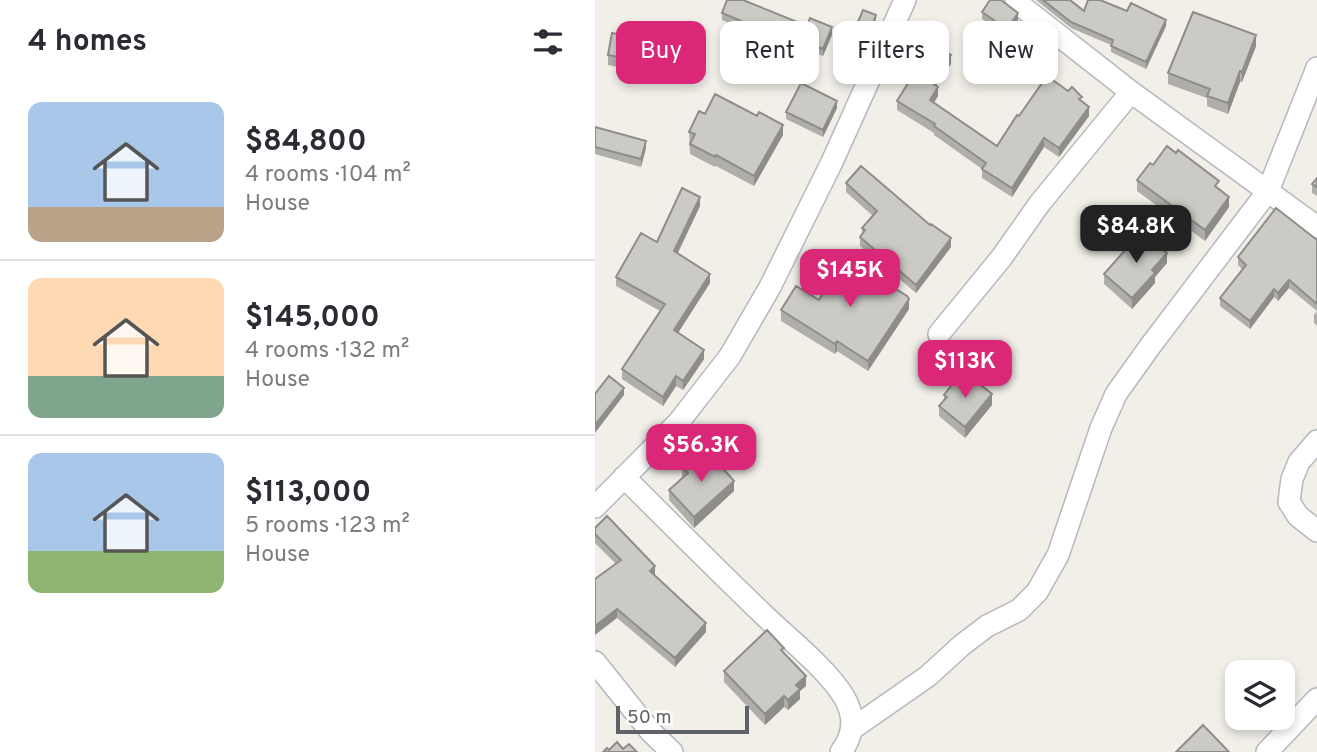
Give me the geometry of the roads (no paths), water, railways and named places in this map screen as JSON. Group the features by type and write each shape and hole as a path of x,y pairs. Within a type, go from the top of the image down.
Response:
{"street":[{"path":"595,507 678,424 730,356 771,287 826,175 905,0"},
{"path":"1016,0 1131,92 1317,227"},
{"path":"852,729 928,676 986,626 1019,610 1037,592 1058,555 1101,428 1116,394 1268,191 1317,68"},
{"path":"939,334 1002,257 1040,203 1131,92"},
{"path":"1317,441 1299,462 1292,479 1289,502 1298,516 1317,531"},
{"path":"624,477 823,671 844,697 852,715 852,729 841,752"},
{"path":"595,662 651,732 672,752"},
{"path":"1267,752 1317,699"}]}
